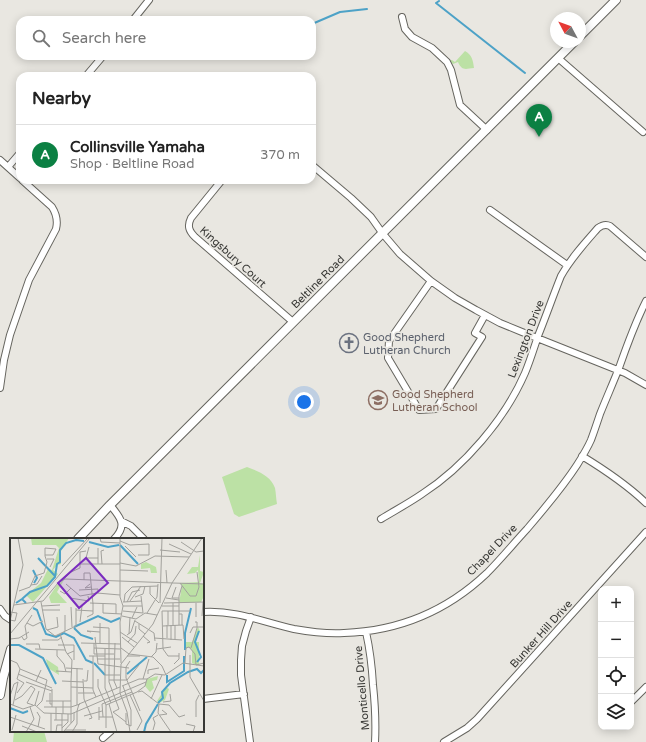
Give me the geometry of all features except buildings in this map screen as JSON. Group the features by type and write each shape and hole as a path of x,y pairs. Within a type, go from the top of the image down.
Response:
{"main road":[{"path":"586,30 616,0"},
{"name":"Beltline Road","path":"79,538 110,505 568,48"},
{"path":"0,695 1,678 10,652"}],"street":[{"path":"136,16 149,0"},
{"path":"402,17 405,29 412,37 432,48 447,62 452,70 460,105 487,130"},
{"path":"558,58 642,132"},
{"path":"90,72 100,60"},
{"path":"8,167 16,158"},
{"path":"0,160 16,174"},
{"path":"316,168 371,217 400,254 431,281 455,298 500,323 618,370 646,385"},
{"path":"0,388 4,360 10,335 23,295 29,280 56,229 57,223 56,213 52,207 27,184"},
{"name":"Kingsbury Court","path":"219,184 191,218 188,223 189,229 194,237 293,322"},
{"path":"490,210 567,265"},
{"name":"Lexington Drive","path":"381,519 446,477 485,437 505,410 527,368 561,276 574,255 598,228 605,225 610,226 646,257"},
{"path":"431,281 389,341 388,358 419,410 436,409 482,337 475,333 485,315"},
{"name":"Chapel Drive","path":"204,612 237,614 293,629 307,631 343,634 366,632 390,628 424,616 440,608 472,586 486,574 545,509 582,456 590,441 635,324 646,302"},
{"path":"582,456 618,479 646,502"},
{"path":"110,505 120,516 121,521 121,526 115,538"},
{"path":"121,521 131,526 143,538"},
{"name":"Bunker Hill Drive","path":"444,742 467,728 477,719 646,532"},
{"path":"0,609 5,616 10,619"},
{"path":"250,617 244,638 241,660 241,675 250,742"},
{"name":"Monticello Drive","path":"366,632 373,667 375,742"},
{"path":"634,699 646,687"},
{"path":"204,699 244,694"},
{"path":"103,738 110,732"}],"green space":[{"path":"465,51 472,58 474,68 464,69 458,62 453,64 450,61 452,60 455,62"},
{"path":"247,467 260,472 270,480 275,488 277,504 239,517 234,514 222,477"},
{"path":"14,732 44,732 47,742 13,742"}],"waterway":[{"path":"439,1 436,3 525,73"},
{"path":"316,22 340,12 367,9"}],"place":[{"name":"Collinsville Yamaha","path":"539,137"},
{"name":"Good Shepherd Lutheran Church","path":"349,343"},
{"name":"Good Shepherd Lutheran School","path":"378,400"}]}
